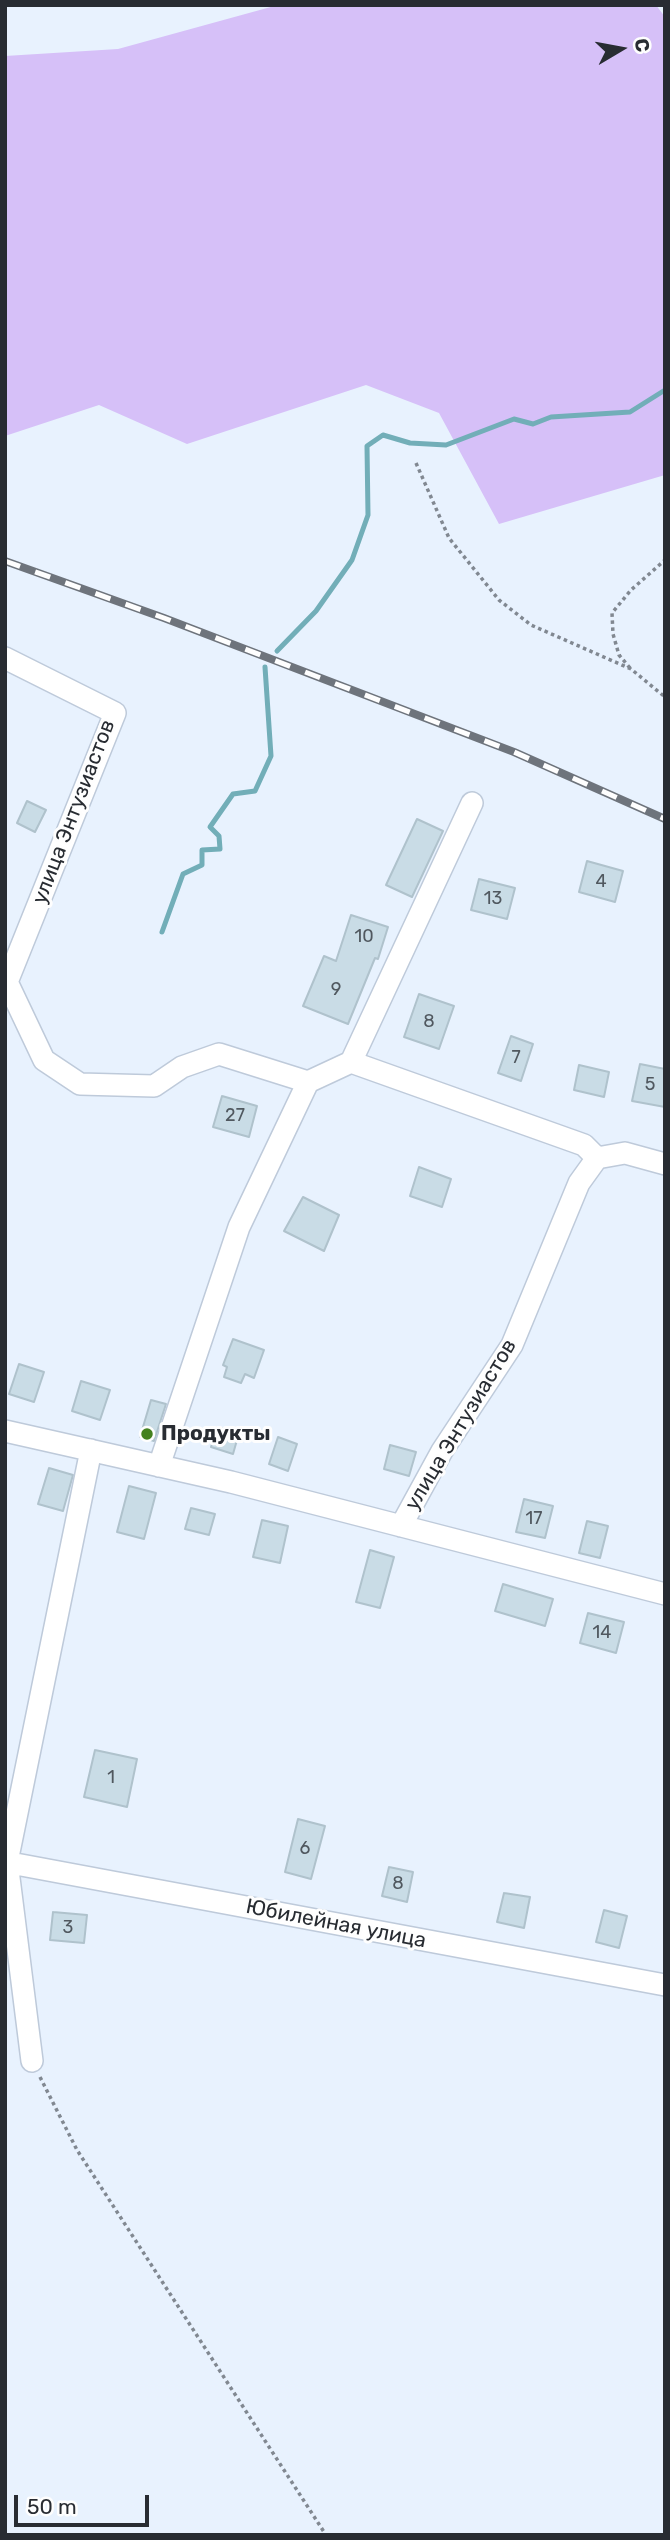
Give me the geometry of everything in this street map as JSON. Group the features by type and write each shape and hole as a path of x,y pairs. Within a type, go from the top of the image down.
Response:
{"street":[{"name":"улица Энтузиастов","path":"5,658 115,713 6,982"},
{"path":"159,1465 239,1227 308,1083 351,1062 472,803"},
{"path":"6,982 44,1060 80,1084 153,1086 182,1067 219,1054 308,1083"},
{"path":"351,1062 584,1145 597,1158 625,1153 665,1164"},
{"name":"улица Энтузиастов","path":"401,1526 442,1451 512,1345 579,1183 597,1158"},
{"path":"5,1432 159,1465 665,1594"},
{"path":"32,2061 6,1862 91,1450"},
{"name":"Юбилейная улица","path":"6,1862 665,1985"}],"path":[{"path":"416,463 449,538 499,600 531,625 631,669"},
{"path":"665,561 631,590 612,613 612,634 619,655 631,669 665,697"},
{"path":"32,2061 77,2150 326,2535"}],"shaded area":[{"path":"278,5 656,5 665,17 665,475 499,524 439,413 366,385 187,444 99,405 5,436 5,56 118,49"}],"building":[{"path":"27,801 46,810 35,832 17,823"},
{"path":"417,819 443,831 412,897 386,885"},
{"path":"587,861 623,871 615,902 579,892"},
{"path":"479,879 515,888 507,919 471,910"},
{"path":"351,915 388,927 378,959 375,958 348,1024 303,1006 324,956 336,961"},
{"path":"419,994 454,1006 439,1049 404,1037"},
{"path":"511,1036 533,1044 521,1081 498,1073"},
{"path":"640,1064 665,1069 665,1107 632,1101"},
{"path":"579,1065 609,1072 604,1097 574,1090"},
{"path":"222,1096 257,1106 249,1137 213,1127"},
{"path":"419,1167 451,1179 442,1207 410,1196"},
{"path":"303,1197 339,1215 324,1251 284,1231"},
{"path":"233,1339 264,1350 254,1378 245,1374 241,1383 224,1377 227,1367 223,1365"},
{"path":"19,1364 44,1372 34,1402 9,1394"},
{"path":"81,1381 110,1390 100,1420 72,1411"},
{"path":"151,1400 166,1404 154,1441 140,1437"},
{"path":"217,1427 239,1433 233,1454 211,1447"},
{"path":"278,1437 297,1444 288,1471 269,1464"},
{"path":"390,1445 416,1452 409,1476 384,1469"},
{"path":"49,1468 73,1475 63,1511 38,1504"},
{"path":"129,1486 156,1493 144,1539 117,1532"},
{"path":"524,1499 553,1506 545,1538 516,1532"},
{"path":"191,1508 215,1514 209,1535 185,1529"},
{"path":"262,1520 288,1526 280,1563 253,1557"},
{"path":"587,1521 608,1526 600,1558 579,1553"},
{"path":"370,1550 394,1557 380,1608 356,1602"},
{"path":"503,1584 553,1599 545,1626 495,1611"},
{"path":"588,1613 624,1622 616,1653 580,1643"},
{"path":"95,1750 137,1759 127,1807 84,1797"},
{"path":"298,1819 325,1826 311,1879 285,1872"},
{"path":"389,1867 413,1872 407,1902 382,1896"},
{"path":"504,1893 530,1897 524,1928 497,1922"},
{"path":"604,1910 627,1916 619,1948 596,1942"},
{"path":"53,1912 87,1915 84,1943 50,1940"}],"waterway":[{"path":"277,651 316,611 352,560 368,515 367,446 383,435 410,443 446,445 514,419 533,424 551,417 630,412 665,390"},
{"path":"162,932 183,874 202,865 202,850 220,849 219,836 210,827 233,794 255,791 271,756 265,667"}],"railway":[{"path":"5,561 164,618 514,752 665,819"}],"place":[{"name":"Продукты","path":"147,1434"}]}
